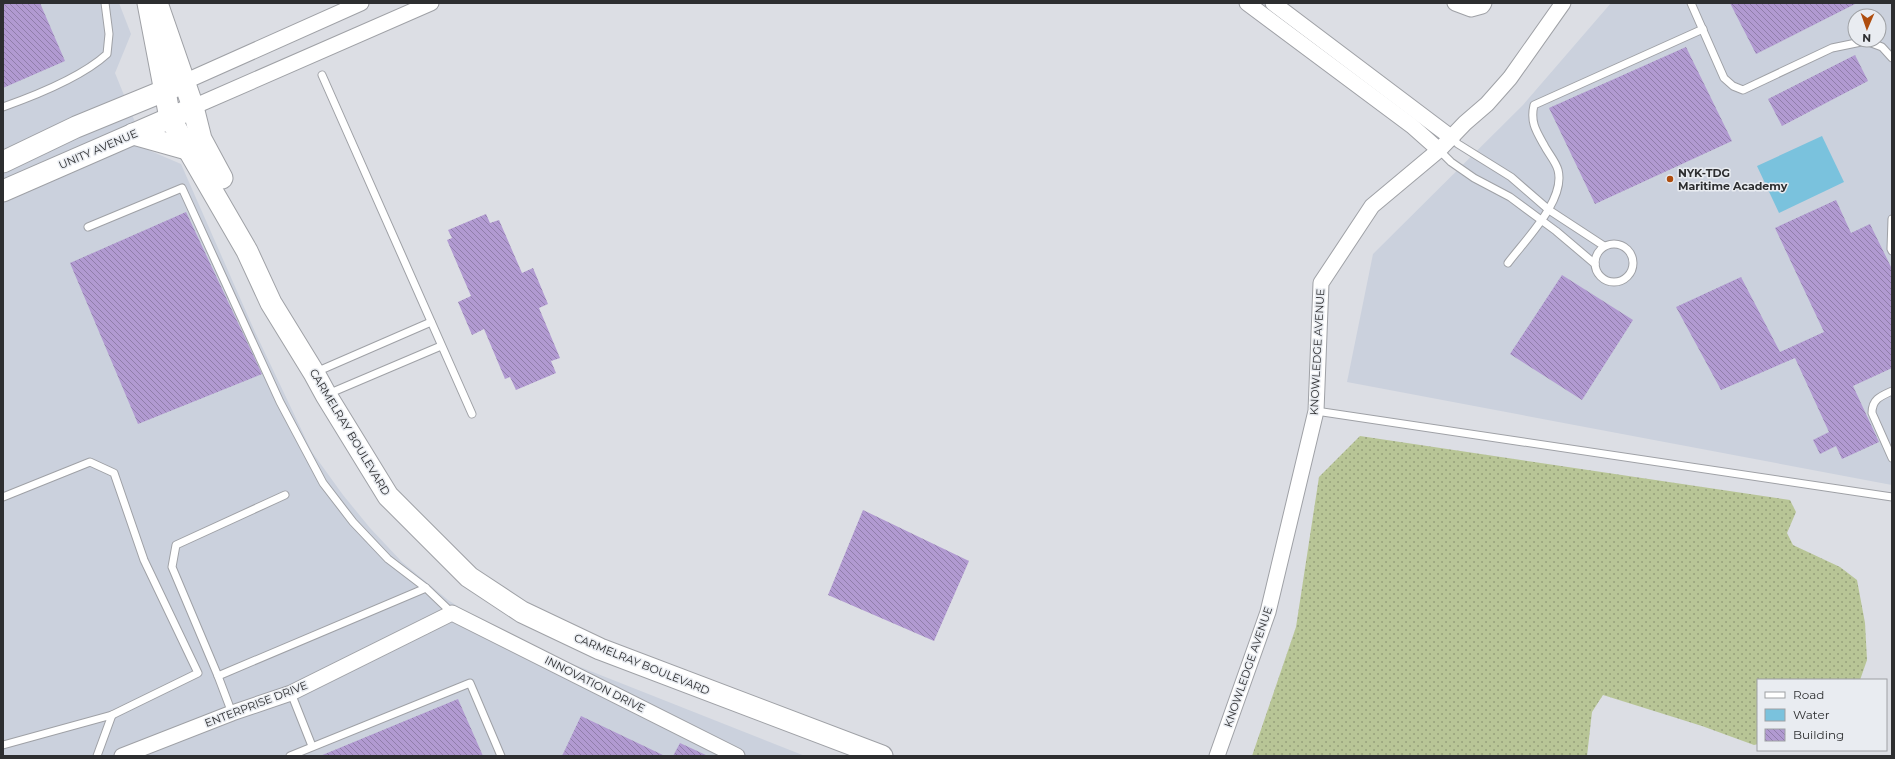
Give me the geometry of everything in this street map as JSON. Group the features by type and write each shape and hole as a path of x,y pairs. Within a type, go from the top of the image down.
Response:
{"street":[{"name":"CARMELRAY BOULEVARD","path":"148,3 170,118 247,250 271,304 388,496 469,576 522,612 600,649 882,756"},
{"name":"CARMELRAY BOULEVARD","path":"157,3 193,107 201,139 232,198 247,250"},
{"path":"3,162 76,127 165,91 362,3"},
{"path":"193,107 431,3"},
{"path":"1247,3 1412,126 1439,150"},
{"path":"1272,3 1452,138"},
{"path":"1455,3 1471,9 1482,6 1484,3"},
{"name":"KNOWLEDGE AVENUE","path":"1218,756 1268,612 1316,410 1321,283 1372,206 1439,150 1465,123 1488,104 1510,78 1563,3"},
{"name":"UNITY AVENUE","path":"3,191 193,107"},
{"path":"133,134 190,150"},
{"name":"ENTERPRISE DRIVE","path":"122,756 232,713 291,693 452,613"},
{"name":"INNOVATION DRIVE","path":"452,613 737,756"}],"lane":[{"path":"3,107 32,96 95,64 107,54 109,34 105,3"},
{"path":"1692,3 1724,78 1733,86 1743,90 1832,48 1866,41 1882,47 1892,58"},
{"path":"1508,263 1549,210 1558,186 1558,170 1536,130 1532,117 1534,105 1703,29"},
{"path":"322,75 472,414"},
{"path":"1452,138 1458,144 1511,177 1549,210 1604,246"},
{"path":"1439,150 1451,162 1474,178 1510,197 1541,220 1595,264 1600,276 1612,282 1624,279 1632,269 1633,262 1629,250 1617,244 1604,246 1597,254 1595,264"},
{"path":"88,227 182,188 280,402 323,483 353,522 388,559 426,588 452,613"},
{"path":"1892,219 1890,249 1892,251"},
{"path":"314,373 431,322"},
{"path":"326,395 442,346"},
{"path":"1892,390 1879,396 1872,406 1872,413 1892,458"},
{"path":"1316,410 1892,497"},
{"path":"3,497 90,462 114,473 144,560 198,673 112,715 3,745"},
{"path":"232,713 172,567 176,545 285,495"},
{"path":"218,676 426,588"},
{"path":"290,756 470,683 501,756"},
{"path":"291,693 312,746"},
{"path":"97,756 112,715"}],"shaded area":[{"path":"3,3 119,3 131,34 115,73 146,149 181,164 255,332 312,452 343,495 370,528 402,562 448,600 507,638 805,756 3,756"},
{"name":"NYK-TDG Maritime Academy","path":"1611,3 1892,3 1892,485 1347,382 1373,254 1523,105"}],"green space":[{"path":"1360,436 1790,500 1796,512 1787,533 1793,545 1840,567 1857,580 1865,623 1867,660 1860,679 1757,679 1757,744 1754,745 1702,726 1603,695 1592,712 1587,756 1252,756 1296,627 1319,477"}],"water":[{"path":"1822,136 1844,182 1779,213 1757,166"}],"building":[{"path":"3,3 40,3 65,61 3,88"},
{"path":"1730,3 1857,3 1847,8 1756,54"},
{"path":"1686,47 1732,141 1595,204 1549,108"},
{"path":"1855,55 1868,81 1782,126 1768,99"},
{"path":"1836,200 1851,233 1870,224 1892,269 1892,368 1853,386 1879,442 1842,459 1836,446 1820,454 1813,440 1829,432 1795,358 1721,390 1676,307 1741,277 1780,352 1824,332 1775,228"},
{"path":"186,212 262,374 138,424 70,263"},
{"path":"486,214 490,223 499,220 522,273 533,268 548,304 539,308 560,358 551,361 556,373 516,390 510,377 505,379 484,329 472,335 458,302 471,296 447,240 452,238 448,230"},
{"path":"1562,275 1633,320 1582,400 1510,354"},
{"path":"863,510 969,561 934,641 828,595"},
{"path":"458,699 483,756 320,756"},
{"path":"581,716 665,756 562,756"},
{"path":"680,743 708,756 673,756"}],"place":[{"name":"NYK-TDG Maritime Academy","path":"1670,179"}]}
